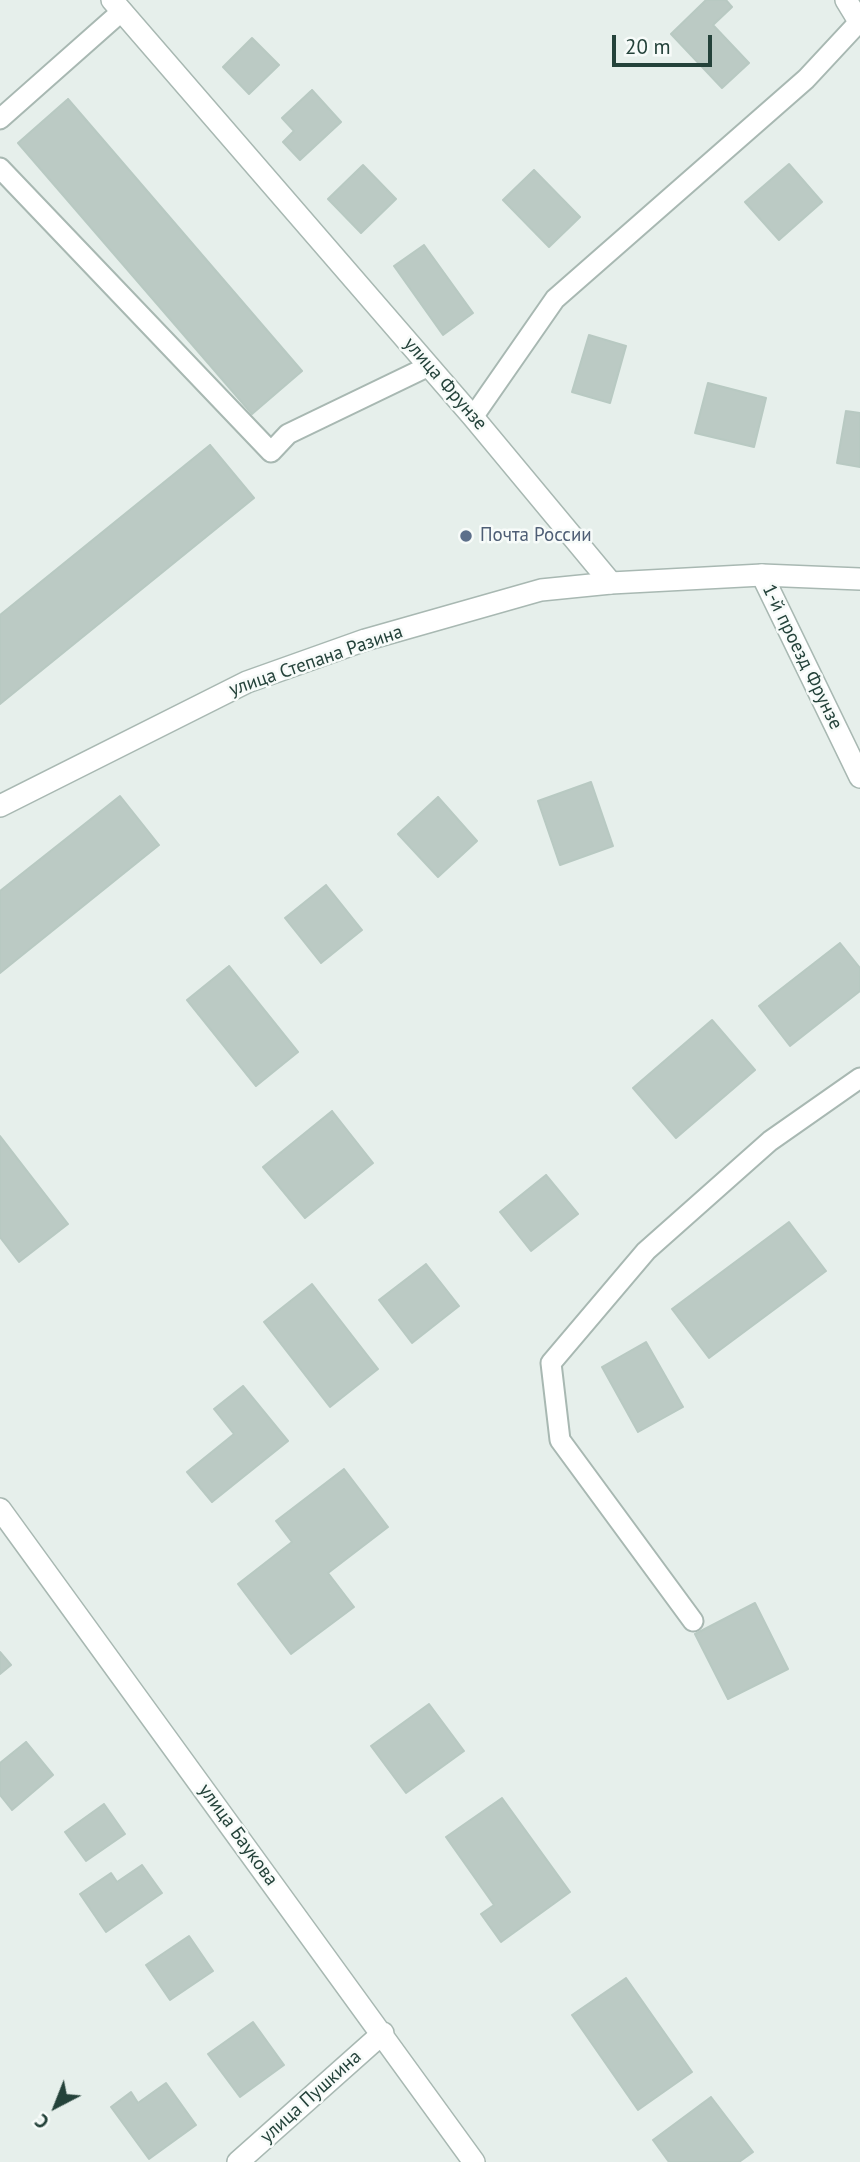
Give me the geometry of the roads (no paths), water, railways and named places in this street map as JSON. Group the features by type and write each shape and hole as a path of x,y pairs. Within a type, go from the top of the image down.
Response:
{"street":[{"path":"846,0 860,23"},
{"name":"улица Фрунзе","path":"117,5 473,417 611,583"},
{"path":"611,583 762,575 860,579"},
{"name":"1-й проезд Фрунзе","path":"762,575 860,776"},
{"name":"улица Степана Разина","path":"0,806 247,682 365,640 541,590 611,583"},
{"name":"улица Баукова","path":"4,1523 383,2032 474,2162"},
{"name":"улица Пушкина","path":"239,2162 383,2032"}],"lane":[{"path":"0,119 117,5"},
{"path":"473,417 555,299 806,79 860,23"},
{"path":"0,168 271,452 288,434 429,366"},
{"path":"693,1621 560,1440 551,1363 646,1251 770,1141 860,1078"}],"place":[{"name":"Почта России","path":"466,536"}]}
